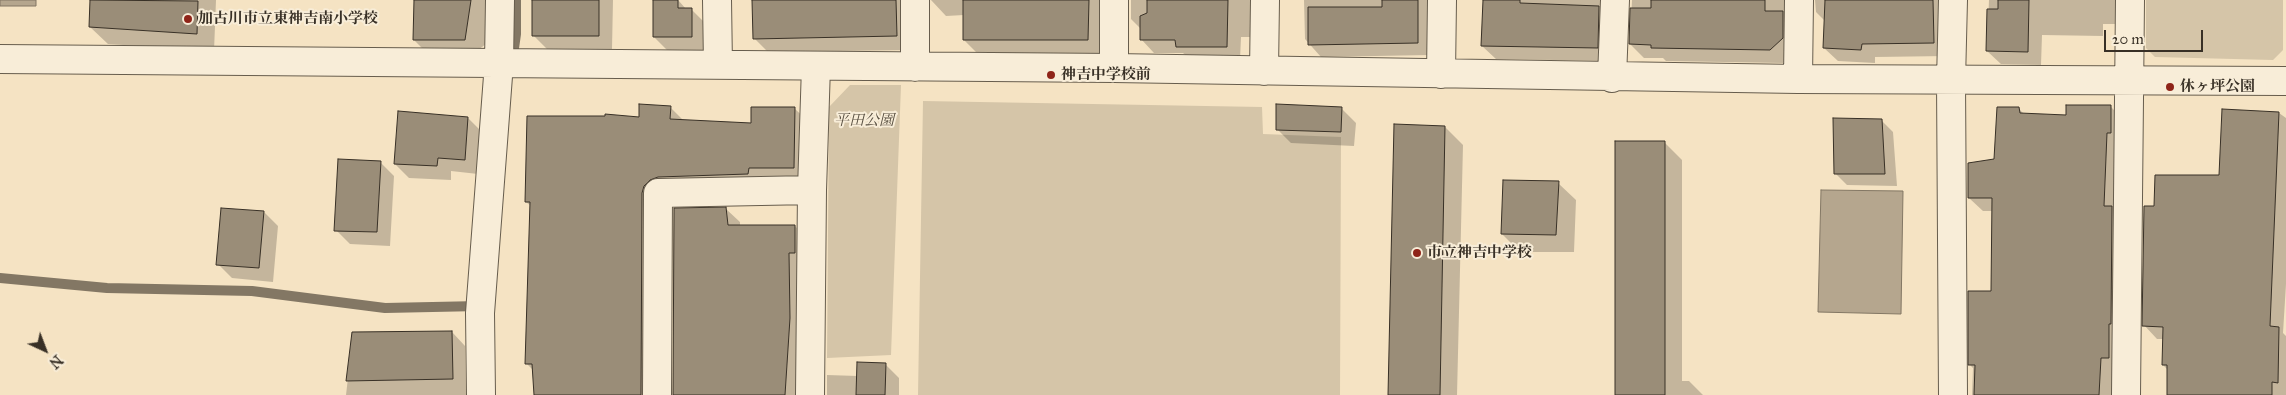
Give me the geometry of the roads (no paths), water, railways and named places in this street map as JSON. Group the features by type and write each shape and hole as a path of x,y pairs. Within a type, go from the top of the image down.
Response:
{"street":[{"path":"481,395 480,313 499,63 500,0"},
{"path":"717,0 718,65"},
{"path":"915,0 915,66"},
{"path":"1114,0 1114,68"},
{"path":"1264,71 1265,0"},
{"path":"1441,74 1442,0"},
{"path":"1612,78 1615,0"},
{"path":"1798,79 1799,0"},
{"path":"1953,0 1951,81 1953,395"},
{"path":"2126,395 2130,0"},
{"path":"0,59 1114,68 1612,78 2286,81"},
{"path":"810,395 812,190 816,66"},
{"path":"657,395 658,193 812,190"}],"waterway":[{"path":"512,62 516,34 516,0"},
{"path":"0,278 107,288 252,291 385,308 480,306"}],"place":[{"name":"加古川市立東神吉南小学校","path":"188,19"},
{"name":"神吉中学校前","path":"1051,75"},
{"name":"休ヶ坪公園","path":"2170,87"},
{"name":"市立神吉中学校","path":"1417,253"}],"park label":[{"name":"平田公園","path":"864,121"}]}
